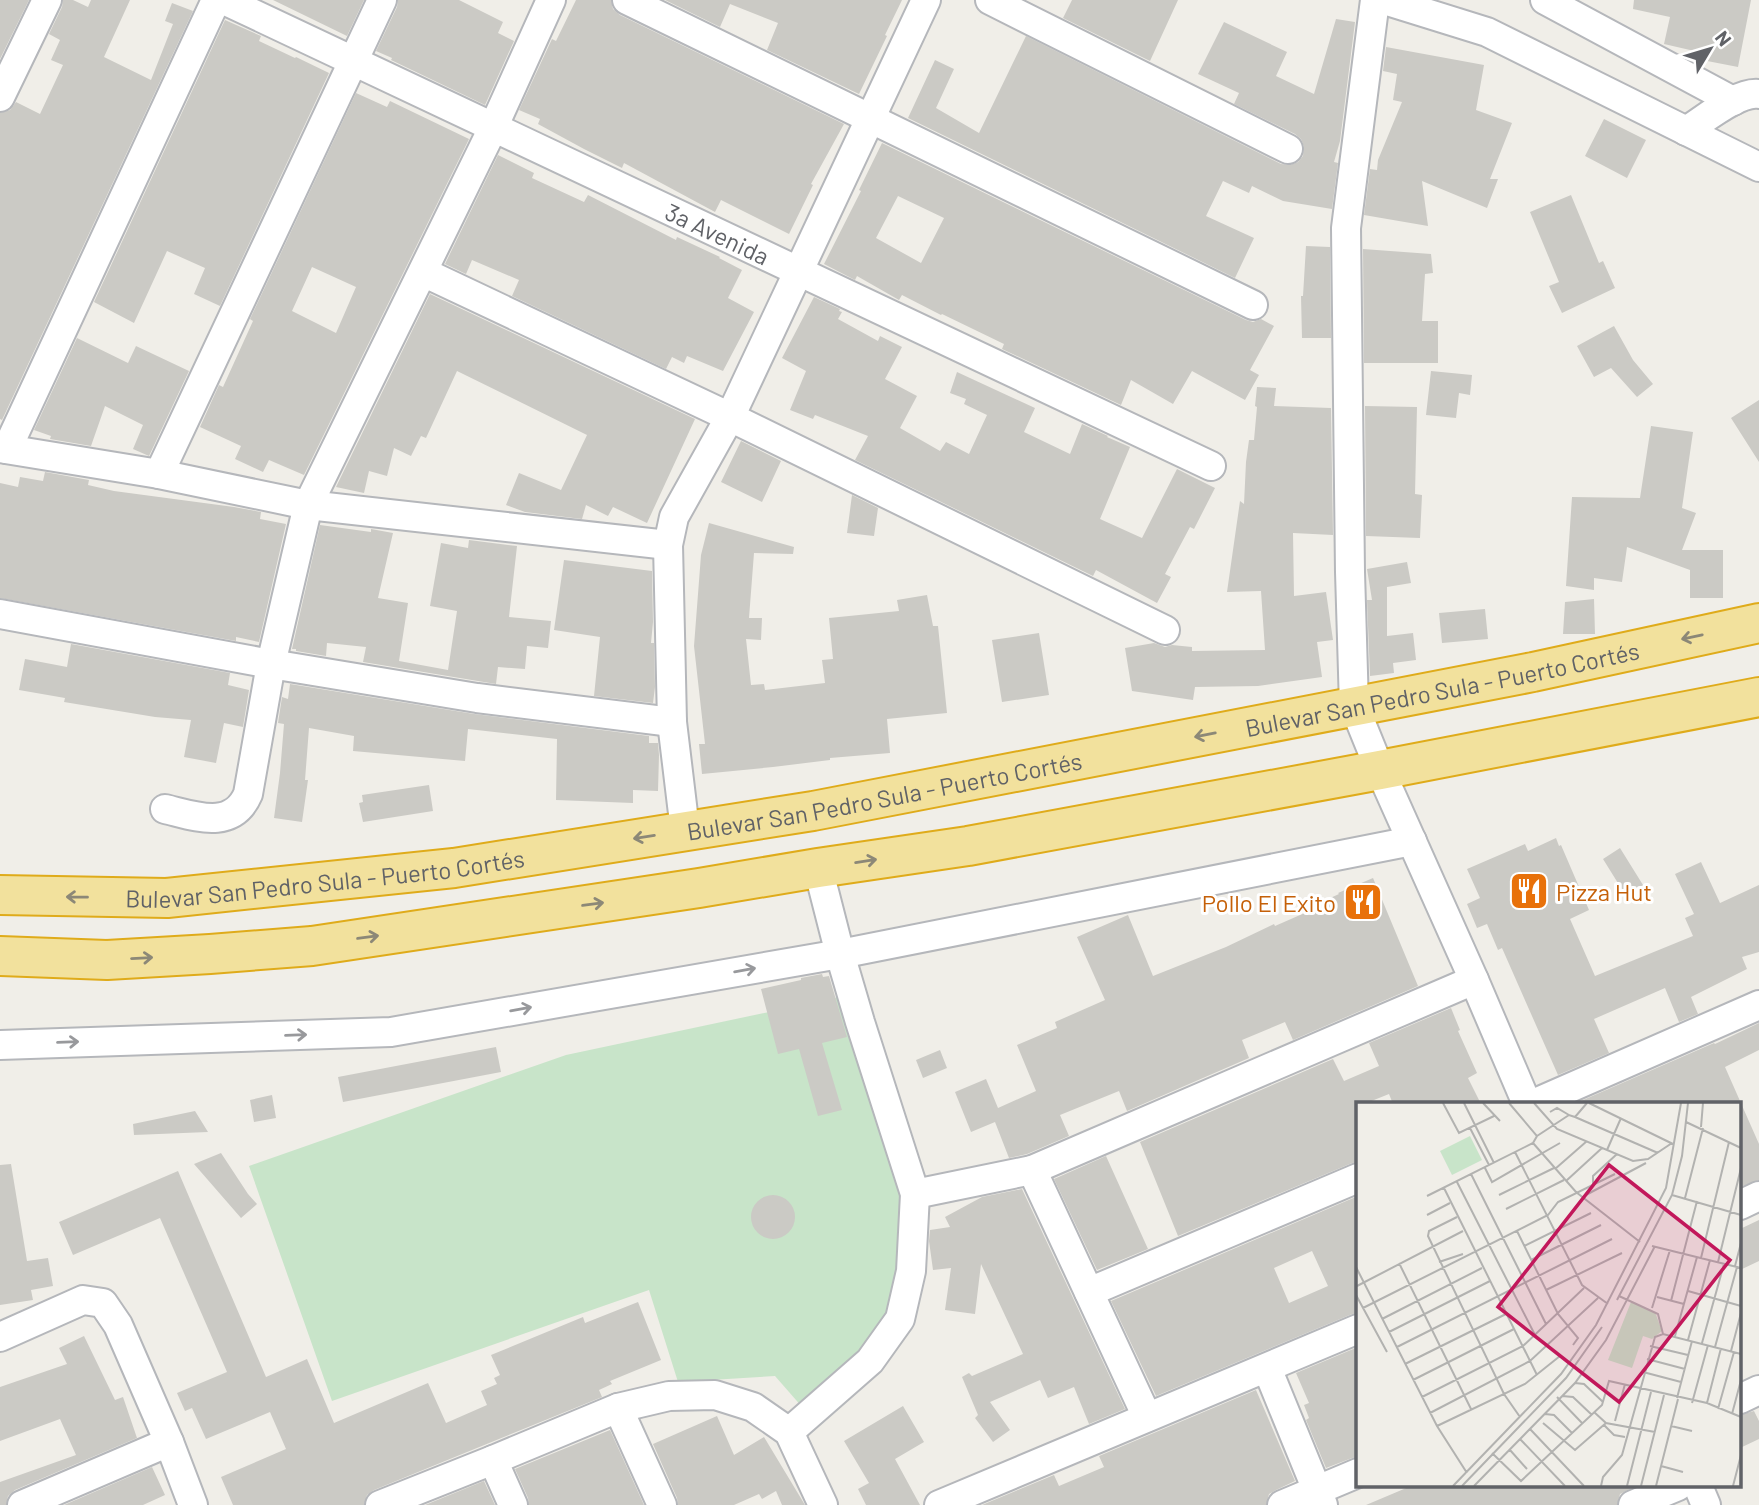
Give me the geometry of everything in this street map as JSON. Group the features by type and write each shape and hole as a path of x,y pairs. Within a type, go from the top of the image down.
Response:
{"highway":[{"name":"Bulevar San Pedro Sula - Puerto Cortés","path":"0,895 167,898 454,868 813,811 1534,672 1759,622"},
{"path":"0,956 107,960 312,946 968,846 1759,697"}],"street":[{"path":"0,97 47,0"},
{"path":"216,0 4,448 159,474 307,505 668,545"},
{"name":"3a Avenida","path":"224,0 1211,466"},
{"path":"159,474 382,0"},
{"path":"165,809 204,819 225,817 244,804 271,664 307,505 494,128 551,0"},
{"path":"627,0 1253,305"},
{"path":"685,830 672,722 668,545 674,517 730,417 926,0"},
{"path":"990,0 1288,149"},
{"path":"1375,0 1346,228 1354,706 1526,1102"},
{"path":"1384,0 1487,32 1759,167"},
{"path":"1545,0 1746,97"},
{"path":"1686,131 1746,97"},
{"path":"423,271 730,417 1165,630"},
{"path":"0,614 271,664 477,698 672,722"},
{"path":"0,1045 391,1032 839,954 1412,841"},
{"path":"789,1432 870,1361 900,1319 911,1270 915,1194 839,954 818,868"},
{"path":"915,1194 1032,1170 1474,980"},
{"path":"1538,1102 1759,1005"},
{"path":"1032,1170 1147,1417"},
{"path":"1089,1292 1356,1179"},
{"path":"1742,1204 1759,1196"},
{"path":"0,1337 83,1300 103,1304 118,1325 193,1505"},
{"path":"939,1505 1356,1330"},
{"path":"1267,1368 1320,1498"},
{"path":"1742,1398 1759,1390"},
{"path":"380,1505 618,1408 669,1396 715,1395 753,1407 789,1432 823,1505"},
{"path":"618,1408 662,1505"},
{"path":"22,1505 169,1442"},
{"path":"493,1460 513,1505"},
{"path":"1282,1505 1320,1498 1356,1474"},
{"path":"1633,1505 1673,1488"},
{"path":"1699,1488 1706,1505"}],"green space":[{"path":"844,996 904,1181 894,1313 866,1355 803,1408 775,1376 678,1382 649,1290 332,1401 249,1166 566,1055"}],"building":[{"path":"0,0 29,0 0,59"},
{"path":"63,0 73,0 88,7 91,0 130,0 104,57 151,80 173,24 165,21 172,3 193,11 2,420 0,113 10,110 16,102 40,114 63,65 51,60 60,40 49,34"},
{"path":"273,0 364,0 347,36"},
{"path":"398,0 459,0 503,22 498,33 514,41 485,105 376,51"},
{"path":"576,0 611,0 613,9 620,15 844,124 811,184 813,185 789,234 721,200 715,212 624,163 622,168 584,149 538,124 540,119 519,110 552,39 556,41"},
{"path":"665,0 902,0 859,94 767,50 778,23 730,4 720,27"},
{"path":"1072,0 1178,0 1150,61 1063,18"},
{"path":"1634,0 1751,0 1738,67 1702,60 1703,53 1664,44 1670,17 1633,9"},
{"path":"1336,19 1355,22 1340,141 1334,162 1338,163 1332,209 1283,201 1252,186 1249,193 1223,181 1206,216 1254,238 1235,278 908,118 935,60 954,69 936,108 979,133 1026,36 1281,164 1290,165 1303,156 1301,139 1234,104 1239,93 1198,74 1224,22 1287,52 1276,76 1314,94"},
{"path":"225,20 261,36 259,41 329,73 220,306 194,294 205,268 167,251 134,323 94,302"},
{"path":"1386,47 1484,65 1476,110 1512,123 1490,179 1498,179 1487,208 1422,181 1428,226 1364,215 1370,169 1377,170 1378,160 1402,102 1393,100 1397,74 1383,71"},
{"path":"356,93 387,107 390,101 469,139 304,475 269,460 263,472 235,459 241,446 200,427 219,385 223,387 253,321 250,319","holes":["312,267 356,287 336,333 292,311"]},
{"path":"1604,119 1646,140 1627,178 1585,156"},
{"path":"882,143 1246,320 1253,322 1261,319 1274,326 1250,370 1259,375 1245,400 1192,371 1173,404 1131,380 1121,405 1002,349 1004,344 902,295 899,300 857,276 855,280 824,264 861,191 859,190","holes":["898,196 944,218 921,263 876,238"]},
{"path":"498,155 534,173 532,178 584,202 588,195 742,270 728,298 754,312 723,371 687,356 684,363 672,357 666,369 512,296 519,280 472,260 466,274 445,264"},
{"path":"1571,195 1599,263 1603,261 1615,288 1562,313 1549,286 1559,282 1530,212"},
{"path":"1306,246 1330,247 1331,338 1302,338 1301,296"},
{"path":"1363,249 1431,254 1433,273 1425,274 1422,321 1438,321 1438,363 1364,363"},
{"path":"430,294 695,419 647,523 613,507 608,516 586,505 582,519 525,512 506,505 519,473 561,490 587,435 457,371 426,438 421,436 411,456 394,448 387,476 369,471 364,493 336,487"},
{"path":"814,297 840,309 842,312 838,319 878,341 880,336 902,347 885,379 917,396 900,428 940,451 946,442 969,454 987,415 964,404 966,399 950,393 957,372 1035,408 1024,432 1070,454 1082,424 1130,447 1100,519 1142,538 1177,469 1215,488 1194,529 1190,527 1165,574 1171,577 1157,603 1096,570 1093,576 855,460 868,436 815,415 813,419 790,410 806,371 782,358"},
{"path":"1614,326 1633,360 1653,384 1637,397 1611,368 1594,377 1577,346"},
{"path":"77,338 128,363 136,346 189,371 149,456 133,449 143,425 105,406 91,446 50,439 51,436 34,430"},
{"path":"1431,371 1472,375 1470,395 1459,393 1456,418 1426,415"},
{"path":"1257,387 1276,388 1274,406 1331,408 1333,535 1293,533 1294,596 1326,592 1333,640 1317,642 1322,677 1258,686 1195,687 1193,700 1132,691 1125,648 1154,643 1165,647 1192,647 1192,651 1265,650 1261,591 1227,592 1240,501 1244,504 1249,440 1254,440"},
{"path":"1759,400 1759,462 1731,418"},
{"path":"1365,406 1417,407 1415,494 1422,495 1420,538 1366,536"},
{"path":"1651,426 1693,432 1682,508 1696,513 1682,550 1723,550 1723,598 1690,598 1690,570 1627,547 1622,582 1594,578 1594,590 1566,586 1572,497 1640,498"},
{"path":"741,441 781,461 762,502 721,482"},
{"path":"45,472 89,480 88,485 114,491 261,512 260,519 286,524 259,642 236,637 236,641 0,598 0,483 18,487 20,477 43,481"},
{"path":"852,495 878,508 874,536 847,533"},
{"path":"709,523 794,547 793,554 754,553 749,618 762,618 761,640 746,639 751,685 764,684 765,690 825,683 822,660 833,659 829,618 899,611 897,600 927,595 933,626 938,626 947,713 887,719 890,753 702,774 699,744 705,744 694,646 701,555"},
{"path":"320,525 393,533 378,598 408,603 399,661 448,670 457,611 430,606 441,543 468,548 469,540 517,546 509,617 551,621 548,648 527,646 525,669 498,667 496,684 363,662 366,647 327,643 326,656 292,649"},
{"path":"564,560 652,571 651,643 654,643 655,687 653,703 594,696 600,637 554,630"},
{"path":"1407,562 1411,583 1387,587 1387,636 1413,633 1416,660 1393,663 1394,673 1370,676 1367,600 1372,600 1367,569"},
{"path":"1594,599 1595,634 1563,634 1565,602"},
{"path":"1485,609 1488,639 1442,643 1439,613"},
{"path":"1039,633 1049,695 1002,702 992,640"},
{"path":"71,644 230,673 228,685 249,690 243,727 224,723 216,763 184,757 191,720 64,702 65,698 19,690 25,659 67,667"},
{"path":"290,684 474,714 649,736 649,743 658,743 658,791 633,790 633,803 556,800 557,739 468,729 465,761 353,751 354,736 309,728 305,780 308,780 302,822 274,818 284,724 278,723 282,697 288,699"},
{"path":"429,785 433,811 363,822 359,803 363,802 362,795"},
{"path":"1556,838 1589,910 1570,919 1595,976 1693,936 1685,918 1694,914 1675,874 1701,862 1720,903 1759,885 1759,952 1742,957 1747,969 1691,997 1698,1014 1679,1022 1665,988 1594,1019 1609,1053 1558,1075 1502,948 1498,950 1487,924 1477,928 1467,904 1480,898 1467,869 1525,844 1528,851"},
{"path":"1620,848 1643,885 1626,896 1603,859"},
{"path":"1373,878 1418,986 1293,1040 1285,1022 1242,1040 1249,1058 1127,1111 1119,1091 1060,1115 1069,1136 1027,1154 1009,1158 995,1122 971,1132 955,1092 986,1079 998,1108 1036,1091 1017,1045 1057,1028 1055,1022 1105,1000 1077,937 1128,915 1153,976 1316,908 1315,905"},
{"path":"822,974 823,977 829,976 847,1037 822,1043 842,1110 818,1116 799,1049 778,1054 761,989"},
{"path":"1451,1008 1477,1073 1468,1078 1480,1102 1392,1102 1389,1094 1369,1102 1356,1102 1356,1162 1178,1236 1140,1142 1333,1059 1344,1081 1379,1066 1369,1043"},
{"path":"1759,1023 1759,1050 1725,1067 1740,1102 1579,1102 1714,1043"},
{"path":"496,1047 501,1072 343,1102 338,1077"},
{"path":"940,1050 947,1068 923,1078 916,1060"},
{"path":"272,1095 276,1118 254,1122 250,1100"},
{"path":"1742,1106 1759,1144 1759,1180 1742,1186"},
{"path":"195,1111 208,1132 134,1135 133,1124"},
{"path":"221,1153 257,1204 241,1218 194,1164"},
{"path":"1106,1156 1148,1249 1097,1270 1054,1179"},
{"path":"11,1164 27,1261 48,1258 53,1286 31,1290 33,1300 0,1305 0,1165"},
{"path":"178,1171 266,1377 307,1359 334,1423 428,1383 446,1423 487,1405 481,1391 497,1384 494,1378 500,1375 491,1355 583,1317 585,1323 638,1302 661,1360 610,1381 612,1384 599,1390 602,1397 374,1490 367,1495 364,1505 233,1505 221,1477 286,1449 270,1412 206,1439 192,1408 185,1411 177,1393 227,1372 160,1218 73,1255 59,1222"},
{"path":"1022,1189 1125,1409 1089,1424 1074,1387 1048,1398 1040,1380 990,1402 1010,1430 993,1442 975,1418 978,1415 962,1377 969,1373 972,1376 1023,1354 981,1264 975,1314 945,1310 951,1268 933,1270 930,1230 950,1227 945,1217 982,1197"},
{"path":"773,1195 789,1201 795,1217 789,1233 773,1239 757,1233 751,1217 757,1201"},
{"path":"1356,1197 1356,1313 1156,1396 1111,1301","holes":["1312,1251 1328,1286 1289,1303 1274,1268"]},
{"path":"1759,1220 1759,1261 1742,1269 1742,1228"},
{"path":"84,1336 115,1400 123,1397 137,1438 15,1490 8,1496 6,1505 0,1505 0,1482 76,1455 60,1419 0,1441 0,1387 67,1364 59,1348"},
{"path":"1356,1348 1356,1457 1326,1468 1306,1420 1309,1418 1304,1405 1309,1403 1296,1373"},
{"path":"1256,1390 1295,1481 1269,1494 1266,1505 982,1505 1054,1475 1059,1486 1104,1467 1099,1456"},
{"path":"903,1406 924,1442 895,1459 920,1505 866,1505 858,1489 869,1483 844,1441"},
{"path":"1754,1411 1759,1421 1759,1439 1742,1447 1742,1414"},
{"path":"717,1416 734,1455 764,1437 805,1505 782,1505 776,1491 762,1499 759,1494 734,1505 678,1505 653,1444"},
{"path":"610,1430 644,1505 529,1505 515,1469"},
{"path":"152,1467 165,1495 143,1505 64,1505"},
{"path":"484,1481 495,1505 425,1505"},
{"path":"1406,1488 1632,1488 1620,1494 1617,1505 1366,1505"}],"place":[{"name":"Pizza Hut","path":"1529,891"},
{"name":"Pollo El Exito","path":"1363,902"}]}
